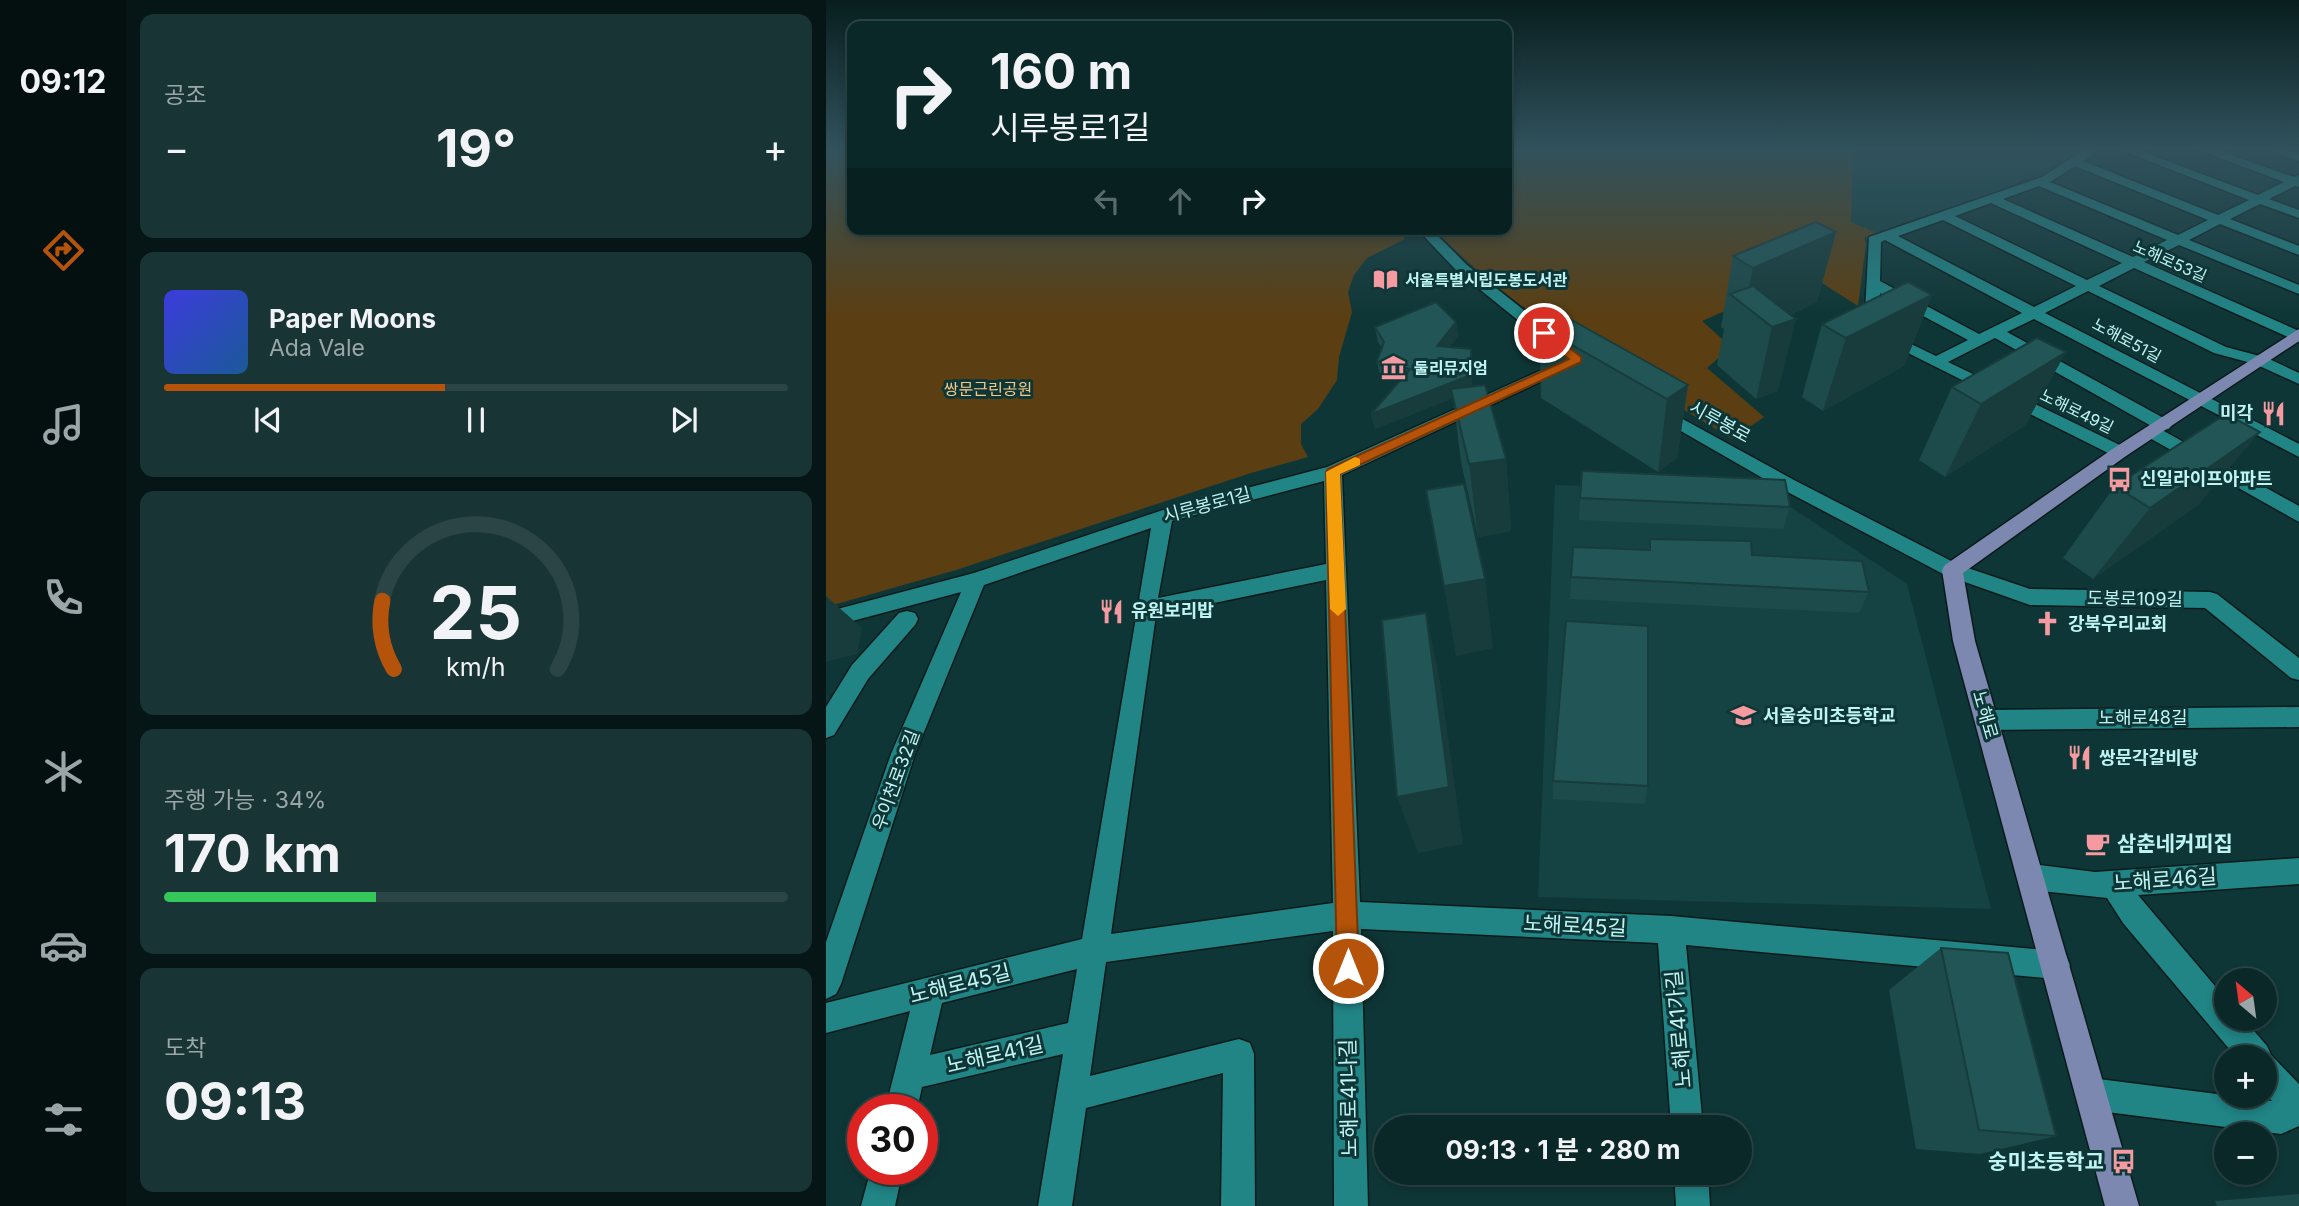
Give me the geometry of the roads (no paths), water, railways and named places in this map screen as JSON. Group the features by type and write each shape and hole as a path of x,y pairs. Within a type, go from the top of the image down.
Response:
{"main road":[{"path":"1952,570 2120,452 2298,336"},
{"name":"노해로","path":"1952,570 1964,641 2122,1206"}],"street":[{"path":"1887,236 1980,203"},
{"name":"노해로53길","path":"2001,203 2298,336"},
{"path":"2090,203 2299,290"},
{"path":"2179,203 2299,251"},
{"path":"1936,362 2252,203"},
{"path":"2271,203 2299,214"},
{"path":"1944,216 2220,350 2261,361 2299,379"},
{"name":"시루봉로1길","path":"826,620 976,580 1163,517 1333,472 1582,363 1472,276 1429,235"},
{"name":"노해로49길","path":"1887,236 1874,240 1872,331 2120,452"},
{"name":"노해로51길","path":"1887,236 2203,399"},
{"path":"1874,283 1979,340"},
{"path":"1995,332 2299,515"},
{"name":"시루봉로","path":"1640,399 1787,484 1952,570"},
{"path":"2203,399 2299,451"},
{"name":"노해로41나길","path":"1333,472 1348,915 1351,1206"},
{"path":"1055,1206 1146,609 1163,517"},
{"path":"1146,609 1336,570"},
{"name":"도봉로109길","path":"1952,570 2029,597 2210,600 2299,671"},
{"name":"우이천로32길","path":"826,984 903,754 976,580"},
{"path":"826,728 860,672 907,619"},
{"path":"826,695 849,689"},
{"name":"노해로48길","path":"1987,720 2299,717"},
{"name":"노해로46길","path":"2032,877 2095,885 2299,872"},
{"path":"2114,884 2133,914 2246,1045"},
{"name":"노해로45길","path":"826,1018 1094,950 1348,915 1671,930 2056,965"},
{"name":"노해로41가길","path":"1671,930 1686,1115"},
{"path":"905,1094 930,991"},
{"name":"노해로41길","path":"909,1075 1081,1035"},
{"path":"1072,1096 1240,1054 1238,1206"},
{"path":"2091,1094 2281,1118 2299,1109 2277,1083"},
{"path":"877,1206 883,1185"},
{"path":"1691,1185 1693,1206"}],"place":[{"name":"서울특별시립도봉도서관","path":"1385,280"},
{"name":"둘리뮤지엄","path":"1394,368"},
{"name":"미각","path":"2273,413"},
{"name":"신일라이프아파트","path":"2120,479"},
{"name":"유원보리밥","path":"1111,611"},
{"name":"강북우리교회","path":"2048,624"},
{"name":"서울숭미초등학교","path":"1743,716"},
{"name":"쌍문각갈비탕","path":"2079,758"},
{"name":"삼춘네커피집","path":"2097,844"},
{"name":"숭미초등학교","path":"2124,1162"}],"park label":[{"name":"쌍문근린공원","path":"988,389"}]}
